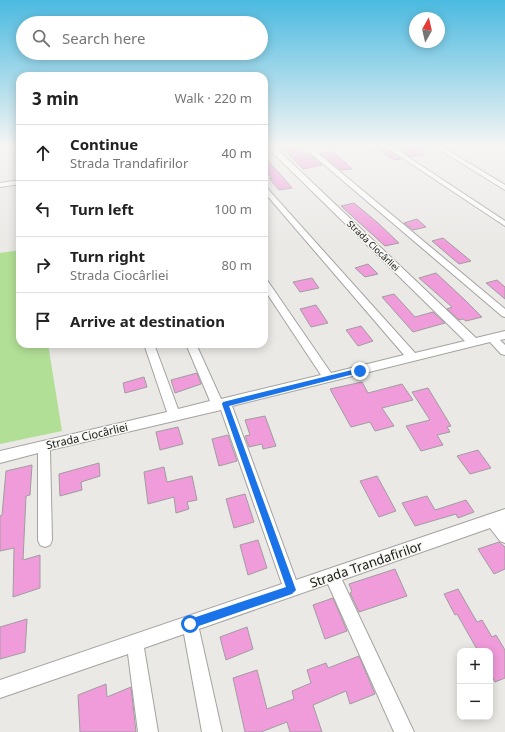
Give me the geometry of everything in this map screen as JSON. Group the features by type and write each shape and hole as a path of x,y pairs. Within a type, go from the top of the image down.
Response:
{"street":[{"name":"Strada Ciocârliei","path":"301,179 474,343"},
{"path":"345,179 505,314"},
{"path":"437,179 505,224"},
{"path":"491,179 505,188"},
{"path":"0,185 16,183"},
{"path":"268,193 413,358"},
{"path":"268,288 329,378"},
{"name":"Strada Ciocârliei","path":"0,457 222,405 505,335"},
{"path":"493,338 505,351"},
{"path":"150,348 175,416"},
{"path":"193,348 222,405 292,590"},
{"path":"44,447 45,540"},
{"path":"499,518 505,536"},
{"name":"Strada Trandafirilor","path":"0,689 499,518"},
{"path":"332,576 404,732"},
{"path":"190,624 212,732"},
{"path":"135,643 148,732"}],"green space":[{"path":"16,251 16,348 49,348 62,431 0,444 0,253"}],"building":[{"path":"270,179 285,179 292,188 279,190"},
{"path":"354,203 399,243 385,246 341,206"},
{"path":"417,219 426,227 413,230 404,223"},
{"path":"443,238 471,261 459,264 432,241"},
{"path":"368,264 378,274 365,277 355,268"},
{"path":"436,273 482,317 466,321 463,319 459,320 447,309 452,307 419,278"},
{"path":"312,278 319,288 300,292 293,282"},
{"path":"497,280 505,287 505,299 486,283"},
{"path":"394,294 415,317 433,312 445,323 413,332 382,297"},
{"path":"316,305 328,323 311,327 300,309"},
{"path":"361,326 373,341 358,346 346,330"},
{"path":"197,373 201,384 175,393 171,380"},
{"path":"144,377 147,387 125,393 123,383"},
{"path":"362,382 368,393 402,384 413,400 382,408 394,426 375,431 370,422 351,427 330,389"},
{"path":"428,388 451,426 447,427 450,432 437,435 443,445 421,451 406,426 430,420 412,392"},
{"path":"265,416 276,446 263,449 262,444 249,447 245,436 250,435 245,420"},
{"path":"178,427 183,444 160,450 156,432"},
{"path":"228,435 237,461 219,466 212,439"},
{"path":"478,450 491,468 470,474 457,456"},
{"path":"99,463 100,476 81,482 82,490 60,496 59,474"},
{"path":"32,465 30,495 26,496 23,560 40,555 40,588 13,597 14,548 0,551 0,516 2,515 6,471"},
{"path":"164,467 167,482 192,476 197,500 187,502 189,509 176,513 174,497 148,504 144,472"},
{"path":"377,476 396,511 379,517 360,481"},
{"path":"245,494 254,522 234,528 226,499"},
{"path":"427,496 435,510 466,500 474,512 458,518 456,514 415,526 402,503"},
{"path":"258,540 267,568 248,575 240,545"},
{"path":"499,542 505,547 505,569 494,574 478,549"},
{"path":"395,569 407,596 359,612 350,593 352,592 349,584"},
{"path":"458,589 477,622 482,620 492,637 496,635 505,650 505,678 495,682 493,678 493,648 476,648 457,614 455,615 444,594"},
{"path":"333,598 347,631 325,639 313,605"},
{"path":"27,619 25,652 0,659 0,627"},
{"path":"247,627 253,649 226,660 220,637"},
{"path":"359,656 375,694 350,704 346,691 313,705 322,732 290,732 287,722 261,732 245,732 233,678 257,670 267,709 294,699 292,691 311,683 307,670 326,663 328,668"},
{"path":"106,684 107,697 131,687 136,732 80,732 78,695"}],"route":[{"path":"190,624 292,590 225,404 360,371"}]}
